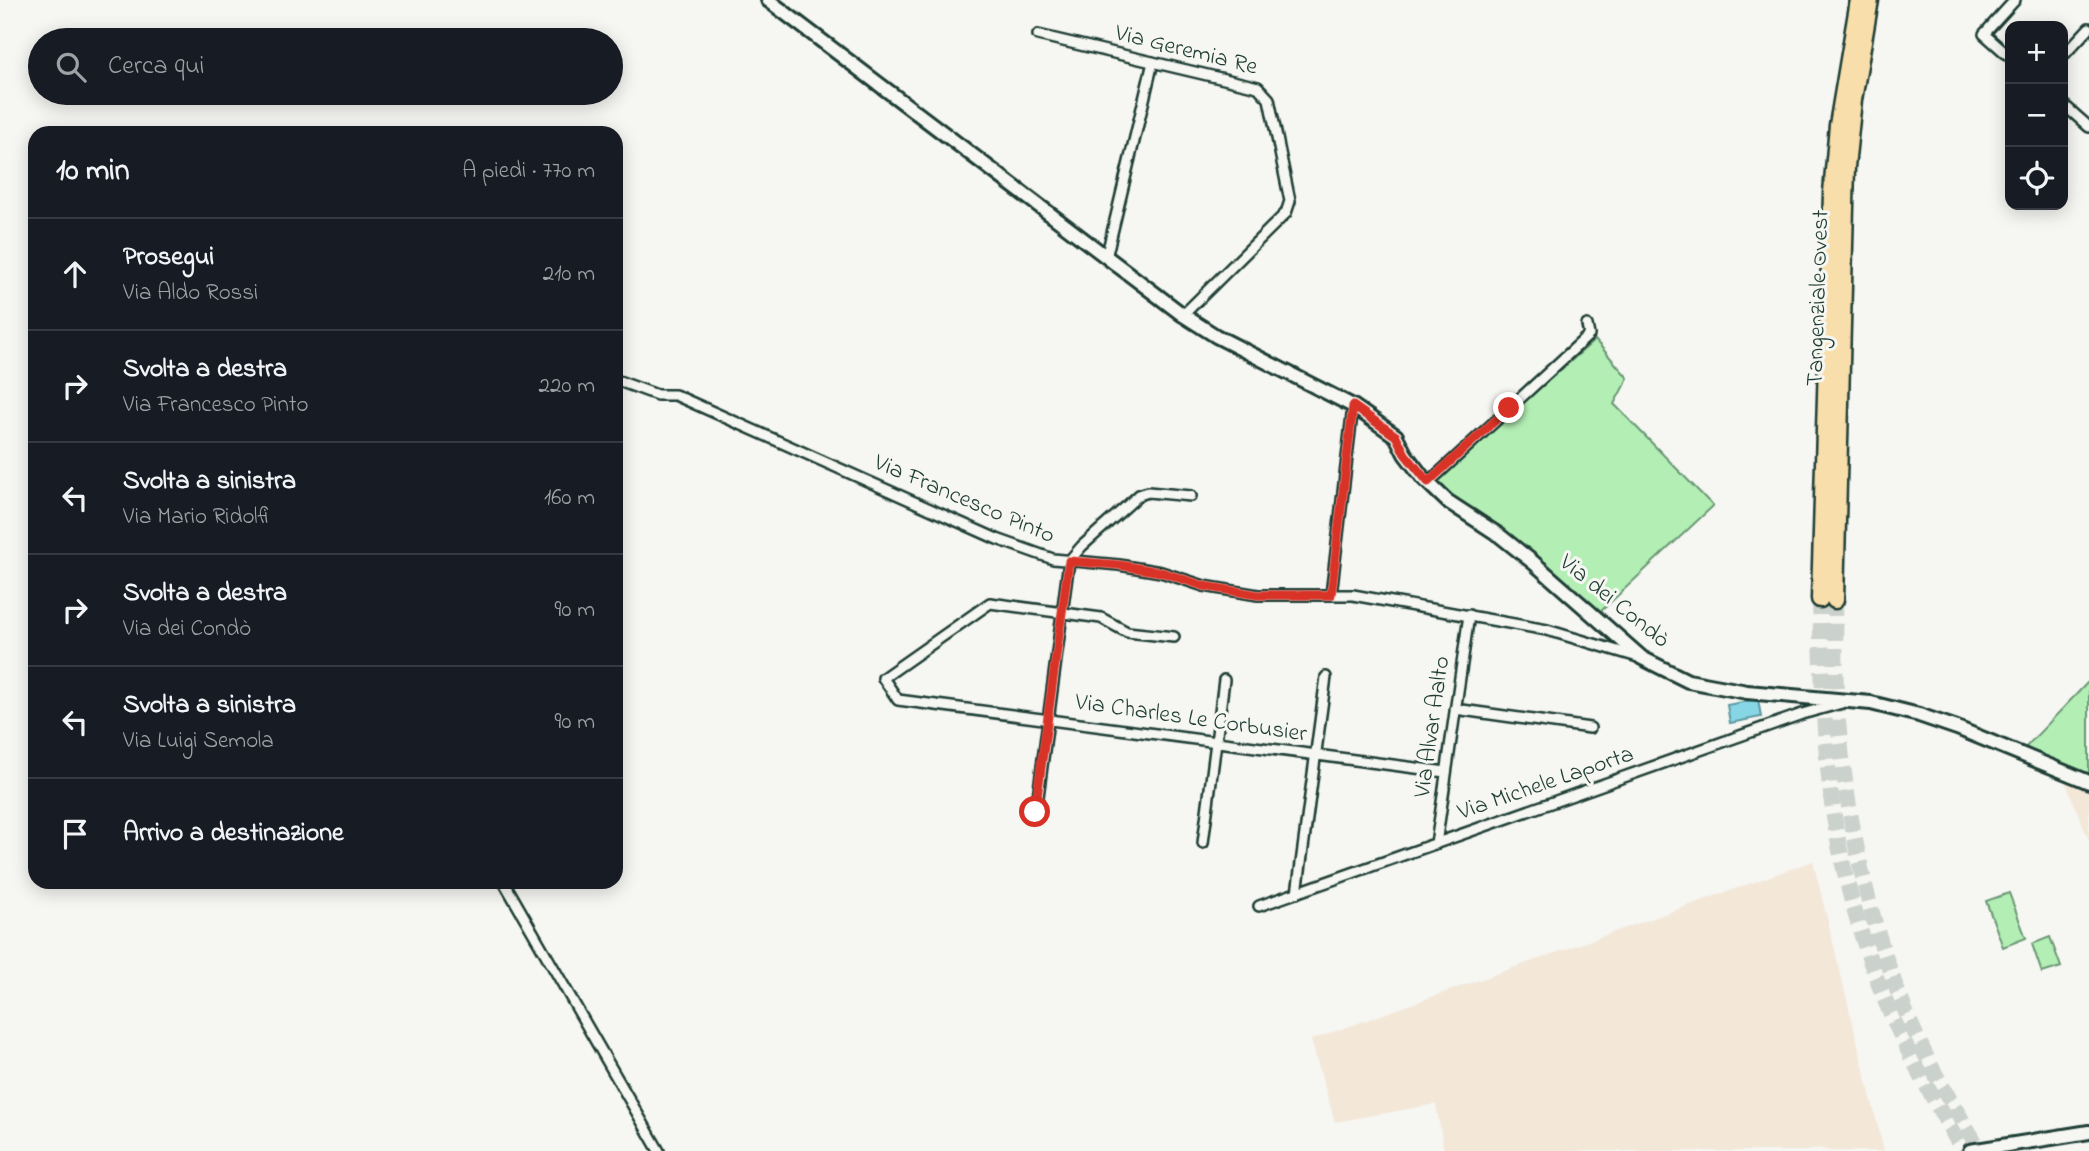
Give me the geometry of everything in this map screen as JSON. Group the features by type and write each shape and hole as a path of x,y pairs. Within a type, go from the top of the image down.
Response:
{"highway":[{"name":"Tangenziale Ovest","path":"1859,0 1838,125 1832,193 1827,599 1846,167 1853,100 1870,0"}],"street":[{"name":"Via dei Condò","path":"768,0 1183,315 1216,336 1353,406 1396,436 1405,454 1447,501 1499,535 1534,563 1642,658 1688,681 1747,692 1871,704 1932,719 2089,782"},
{"path":"2005,53 1984,34 2015,0"},
{"path":"2068,51 2089,28"},
{"name":"Via Geremia Re","path":"1038,35 1258,87 1269,99 1290,201 1286,213 1183,315"},
{"path":"1106,258 1153,62"},
{"path":"2068,108 2089,127"},
{"path":"1428,482 1589,335 1587,325"},
{"name":"Via Francesco Pinto","path":"623,383 657,395 675,395 997,539 1053,559 1161,572 1204,586 1258,595 1353,595 1547,629 1642,658"},
{"path":"1331,595 1353,406"},
{"path":"1035,812 1069,561 1139,495 1148,492 1191,496"},
{"name":"Via Charles Le Corbusier","path":"1174,637 1128,632 1101,618 990,603 883,678 898,699 1446,772"},
{"name":"Via Alvar Aalto","path":"1436,844 1469,615"},
{"path":"1297,893 1326,677"},
{"path":"1203,843 1224,680"},
{"name":"Via Michele Laporta","path":"1259,906 1802,714 1847,701"},
{"path":"1455,709 1590,728"},
{"path":"508,889 659,1151"},
{"path":"1970,1151 2089,1132"}],"shaded area":[{"path":"2065,781 2089,791 2089,840"},
{"path":"1813,861 1884,1151 1830,1151 1819,1148 1808,1151 1444,1151 1436,1104 1335,1122 1311,1040"}],"green space":[{"path":"1595,340 1628,378 1614,404 1713,506 1598,614 1449,499 1433,482"},
{"path":"2089,681 2089,777 2022,751"},
{"path":"2009,893 2026,938 2003,947 1986,901"},
{"path":"2050,937 2061,967 2042,973 2032,944"}],"water":[{"path":"1758,699 1761,717 1730,723 1727,705"}],"tunnel":[{"path":"1820,599 1828,771 1834,819 1850,894 1864,943 1890,1011 1919,1072 1963,1151"},
{"path":"1835,600 1838,722 1849,807 1866,892 1891,975 1907,1015 1931,1066 1980,1151"}],"route":[{"path":"1035,812 1069,561 1161,572 1204,586 1258,595 1331,595 1353,406 1396,436 1405,454 1428,482 1509,408"}]}
